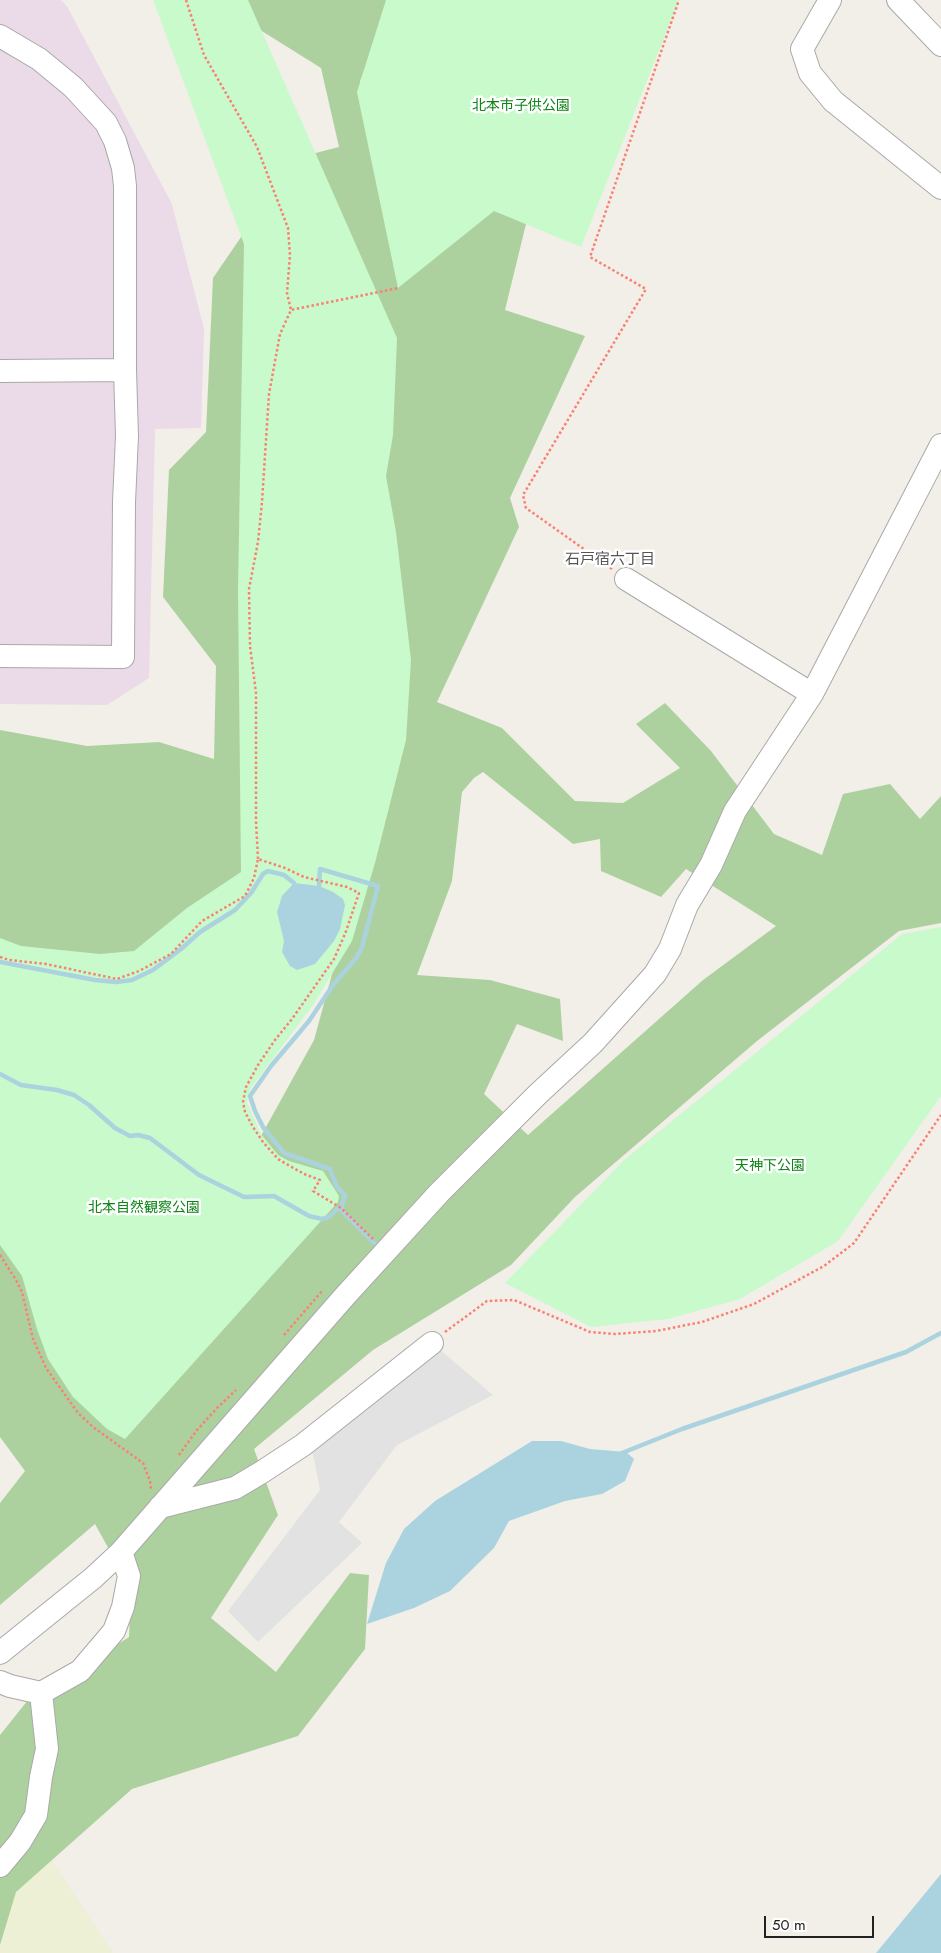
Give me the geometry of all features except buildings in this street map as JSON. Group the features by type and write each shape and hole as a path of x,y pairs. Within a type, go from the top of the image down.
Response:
{"street":[{"path":"830,0 802,49 810,73 833,101 941,188"},
{"path":"898,0 941,44"},
{"path":"0,36 7,38 39,59 74,87 106,123 115,141 123,168 125,186 127,436 124,502 123,657 0,656"},
{"path":"0,371 125,370"},
{"path":"0,1653 93,1578 121,1552 136,1534 156,1501 439,1193 538,1094 593,1043 655,974 670,949 687,905 711,865 735,811 812,694 941,445"},
{"path":"626,579 812,694"},
{"path":"156,1501 235,1488 303,1445 432,1343"},
{"path":"0,1682 41,1693 80,1671 114,1632 123,1607 129,1576 121,1552"},
{"path":"0,1866 20,1842 36,1815 47,1749 41,1693"}],"path":[{"path":"0,957 9,960 46,964 117,979 139,971 171,954 202,922 245,896 254,878 258,859 256,821 256,693 250,646 249,589 262,502 269,394 280,334 291,310 288,293 290,255 288,228 257,146 204,55 186,0"},
{"path":"626,579 526,508 522,495 646,289 590,257 679,0"},
{"path":"291,310 398,288"},
{"path":"258,859 304,877 347,887 359,893 334,959 258,1065 246,1087 243,1102 245,1112 263,1142 278,1158 304,1174 320,1180 313,1191 341,1208 376,1241 374,1243"},
{"path":"432,1343 454,1323 487,1301 514,1300 590,1332 614,1334 656,1331 702,1322 754,1304 824,1266 854,1243 941,1115"},
{"path":"0,1254 22,1292 31,1332 46,1368 78,1413 143,1463 156,1501"},
{"path":"284,1335 328,1286"},
{"path":"178,1458 197,1430 241,1386"}],"shaded area":[{"path":"0,0 61,0 67,6 172,204 204,329 201,428 155,429 149,678 107,705 0,704"},
{"path":"432,1343 493,1395 397,1445 339,1522 362,1543 258,1642 228,1611 320,1490 310,1439"}],"green space":[{"name":"北本自然観察公園","path":"153,0 248,0 397,338 393,435 386,476 396,532 411,660 406,740 375,863 352,941 313,1005 251,1088 247,1102 261,1134 278,1155 289,1161 323,1171 339,1196 338,1202 125,1439 107,1429 73,1397 48,1359 37,1329 22,1276 0,1245 0,938 21,946 100,954 134,951 187,908 241,872 238,590 244,244"},
{"path":"225,0 393,0 393,6 360,81 388,160 536,183 505,310 585,336 510,498 519,527 437,702 502,728 575,801 623,803 680,768 636,724 665,703 711,751 774,834 822,855 843,794 890,784 920,819 941,796 941,923 899,931 757,1041 575,1197 511,1265 373,1350 254,1449 278,1515 211,1618 276,1672 350,1573 369,1575 365,1649 298,1736 132,1789 16,1892 0,1945 0,1735 36,1690 88,1663 129,1637 131,1589 95,1524 0,1605 0,1503 25,1471 0,1437 0,1127 250,1156 314,1040 352,901 126,976 0,946 0,730 87,746 159,742 214,759 216,666 163,597 169,470 206,432 213,278 252,221 300,157 339,147 321,68 233,13","holes":["483,772 573,844 600,839 601,871 661,897 686,869 776,926 703,980 528,1135 484,1094 517,1024 563,1041 560,999 490,980 417,975 452,881 462,792 474,778"]},
{"name":"北本市子供公園","path":"386,0 679,0 581,247 494,211 398,288 357,92"},
{"name":"天神下公園","path":"941,927 941,1096 838,1241 740,1299 668,1319 591,1327 505,1283 624,1160 902,934"},
{"path":"29,1826 113,1953 0,1953 0,1855"}],"water":[{"path":"294,883 319,886 333,892 343,899 345,905 340,929 334,941 315,964 297,970 290,966 282,952 284,941 277,912 282,896"},
{"path":"532,1441 561,1441 590,1449 626,1452 634,1459 625,1481 602,1494 565,1501 509,1521 494,1548 450,1591 414,1608 367,1624 386,1563 404,1529 435,1501"},
{"path":"941,1874 941,1953 876,1953"}],"waterway":[{"path":"319,886 320,869 378,886 362,947 357,957 333,985 309,1021 271,1066 250,1096 263,1127 284,1153 330,1169 337,1187 345,1195 341,1208 342,1211 374,1243"},
{"path":"0,962 95,980 116,982 132,980 153,970 200,932 235,910 251,893 263,874 268,871 284,875 294,883"},
{"path":"0,1074 21,1085 57,1090 74,1095 89,1105 115,1128 130,1136 138,1135 150,1138 199,1175 244,1197 274,1196 309,1216 322,1219 329,1217 338,1208 342,1211"},
{"path":"622,1453 682,1429 906,1352 941,1333"}],"district":[{"name":"石戸宿六丁目","path":"610,560"}]}
